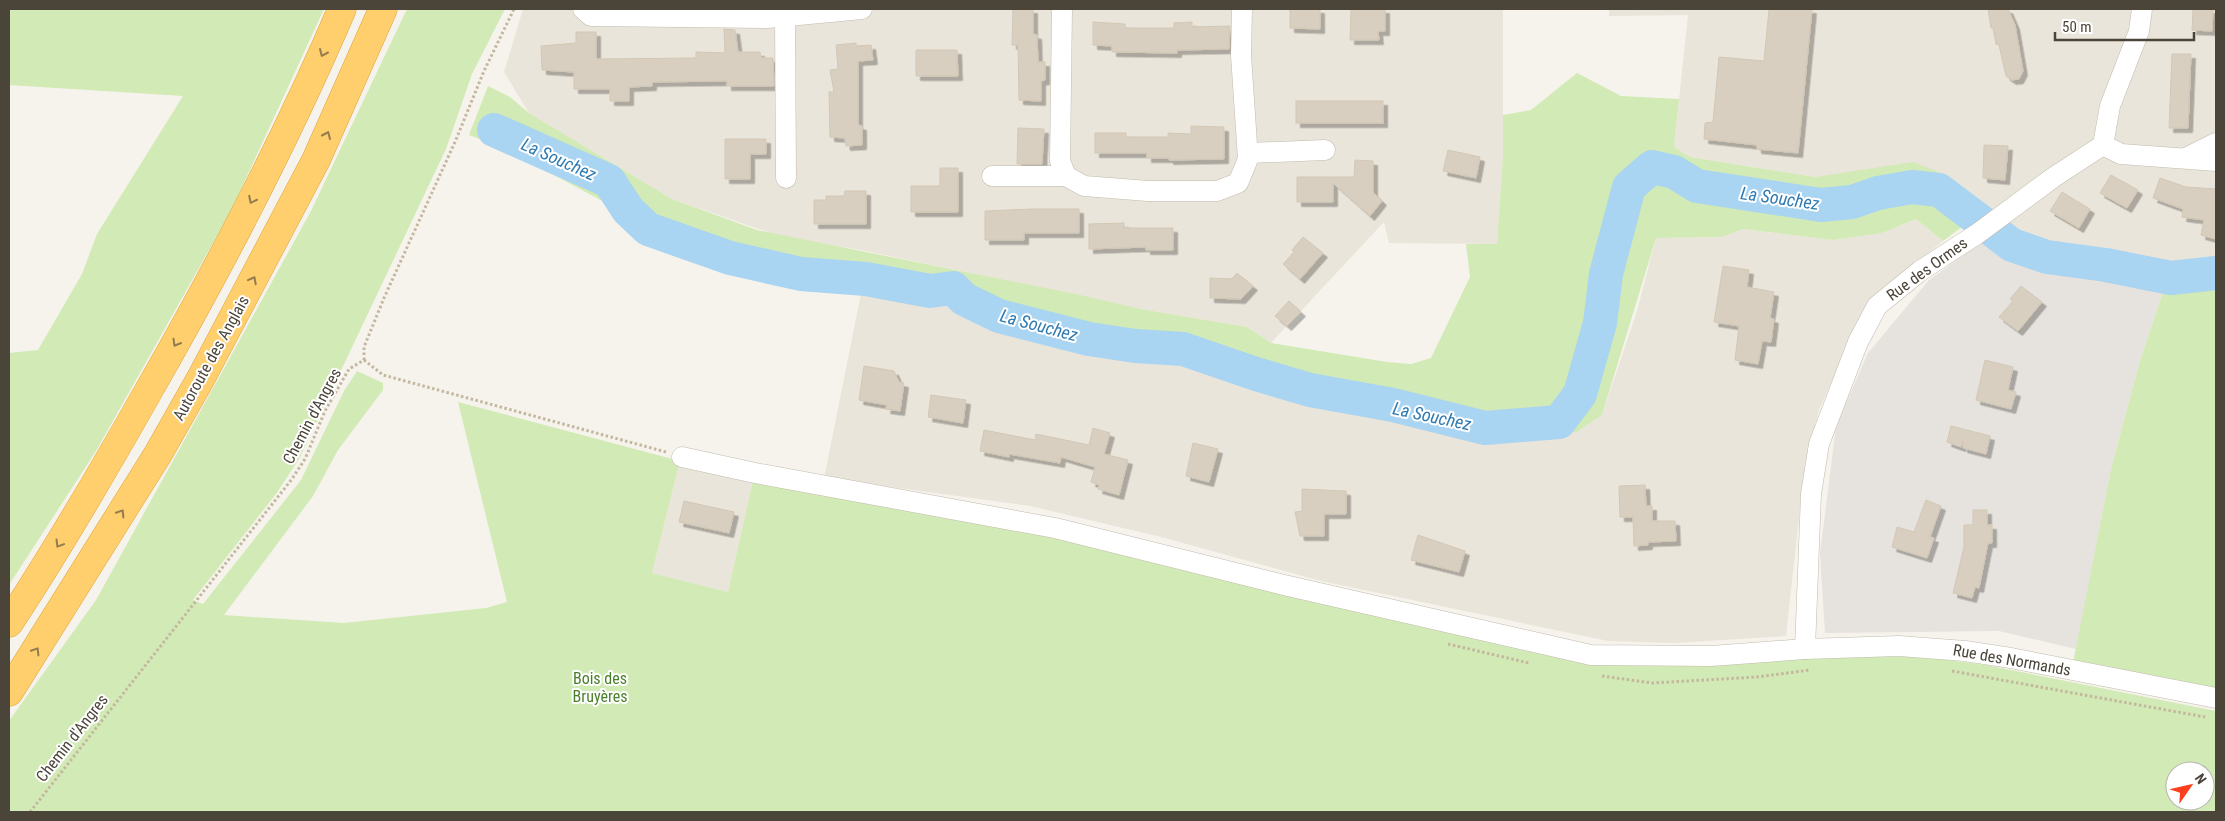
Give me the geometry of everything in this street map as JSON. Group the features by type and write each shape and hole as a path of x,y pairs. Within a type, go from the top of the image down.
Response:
{"highway":[{"path":"9,623 41,574 115,450 213,278 296,111 342,9"},
{"name":"Autoroute des Anglais","path":"9,692 158,454 201,378 316,160 383,9"}],"street":[{"path":"583,9 591,16 767,18 862,9"},
{"path":"1062,9 1060,161 1066,176"},
{"path":"992,176 1066,176 1084,186 1148,191 1217,191 1238,183 1248,159 1241,55 1242,9"},
{"path":"2142,9 2139,31 2110,106 2103,145 2120,154 2216,161"},
{"path":"785,16 786,178"},
{"path":"2186,158 2216,143"},
{"name":"Rue des Ormes","path":"1805,648 1811,494 1819,444 1858,342 1877,306 1920,271 1977,234 2054,177 2103,145"},
{"path":"1248,154 1325,150"},
{"name":"Rue des Normands","path":"682,457 755,473 1055,528 1284,585 1591,655 1711,656 1805,648 1898,646 1965,651 2216,698"}],"path":[{"name":"Chemin d'Angres","path":"30,812 292,479 305,459 325,411 349,369 364,360 364,347 384,298 451,151 484,71 514,9"},
{"path":"364,360 383,375 682,457"}],"shaded area":[{"path":"523,9 1503,9 1503,155 1497,244 1389,243 1384,222 1271,343 1247,327 1141,309 861,250 779,236 672,199 529,113 504,72"},
{"path":"1609,9 2216,9 2216,269 2155,270 2050,249 2005,228 1986,209 1836,175 1815,177 1690,157 1674,147 1688,15 1609,16"},
{"path":"1916,219 1943,241 1889,285 1864,310 1819,410 1805,464 1786,636 1674,643 1608,641 1321,581 1161,537 1030,506 824,478 862,288 950,301 1063,340 1121,350 1153,362 1206,363 1222,368 1249,385 1323,408 1432,428 1473,440 1523,437 1577,432 1602,415 1637,311 1656,238 1722,237 1743,229 1833,240 1882,233"},
{"path":"1982,242 2042,266 2112,276 2164,289 2140,361 2111,469 2076,649 1999,631 1825,633 1820,554 1836,426 1868,353 1929,280"},
{"path":"680,461 753,480 728,592 652,573"}],"green space":[{"path":"9,9 324,9 231,211 96,451 9,585 9,353 38,350 82,274 97,234 183,96 9,85"},
{"name":"Bois des Bruyères","path":"407,9 505,9 472,74 446,149 299,459 276,494 193,600 203,604 301,480 344,391 357,371 383,383 383,390 338,450 313,496 224,615 344,623 486,608 507,602 458,402 680,461 652,573 728,592 753,480 993,523 1493,639 1712,663 1893,653 1986,665 2216,711 2216,812 9,812 9,721 96,600 311,211"},
{"path":"1577,73 1621,96 1679,99 1674,147 1690,157 1815,177 1913,162 1941,173 1986,209 1943,241 1916,219 1882,233 1833,240 1743,229 1722,237 1656,238 1602,415 1577,432 1473,440 1432,428 1323,408 1249,385 1222,368 1206,363 1153,362 1121,350 1063,340 950,301 862,288 774,280 721,270 625,230 606,203 502,147 469,135 488,86 510,97 529,113 672,199 757,230 1141,309 1247,327 1271,343 1387,362 1411,364 1431,358 1470,277 1466,244 1497,244 1503,155 1503,115 1531,110"},
{"path":"2216,279 2216,689 2073,663 2111,469 2140,361 2164,289 2172,281"}],"building":[{"path":"1013,9 1033,9 1033,34 1037,35 1038,62 1045,62 1045,80 1041,81 1041,101 1019,100 1018,45 1012,45"},
{"path":"1290,9 1320,9 1320,29 1290,28"},
{"path":"1351,9 1385,9 1385,31 1378,31 1379,40 1350,40"},
{"path":"1769,9 1812,9 1798,153 1757,149 1757,145 1704,139 1705,123 1713,122 1719,57 1764,61"},
{"path":"1988,9 2008,9 2015,25 2023,71 2019,79 2012,80 2006,76 1999,45 1996,44 1993,28 1991,28"},
{"path":"2193,9 2213,9 2212,31 2192,30"},
{"path":"1093,22 1125,24 1125,28 1174,28 1174,23 1192,22 1192,27 1230,26 1229,49 1177,50 1177,53 1112,52 1112,46 1093,45"},
{"path":"724,29 735,30 738,52 760,52 761,58 773,58 774,86 727,86 727,81 652,82 652,86 629,87 629,101 610,101 610,89 574,89 574,72 542,70 541,46 576,43 576,32 596,32 596,59 696,58 696,52 725,53"},
{"path":"856,43 856,46 871,45 873,60 858,61 858,125 862,126 862,145 846,146 845,138 830,137 829,92 834,92 830,70 838,69 836,45"},
{"path":"916,50 957,50 958,76 916,76"},
{"path":"2172,54 2191,54 2188,128 2169,128"},
{"path":"1296,101 1383,101 1383,123 1296,123"},
{"path":"1191,126 1224,127 1224,159 1169,160 1169,158 1147,158 1147,153 1095,153 1095,133 1126,133 1126,137 1168,137 1168,133 1191,134"},
{"path":"1018,128 1044,129 1042,164 1017,164"},
{"path":"725,139 766,139 766,154 750,154 750,179 725,179"},
{"path":"1984,145 2008,146 2005,180 1983,178"},
{"path":"1448,150 1480,157 1476,178 1443,171"},
{"path":"1355,160 1373,161 1373,192 1382,201 1370,216 1333,183 1333,202 1297,202 1297,177 1354,177"},
{"path":"940,168 958,168 958,212 911,212 911,186 940,186"},
{"path":"2111,175 2138,190 2127,208 2100,193"},
{"path":"2160,178 2186,187 2216,189 2216,239 2201,235 2204,220 2182,217 2183,209 2153,198"},
{"path":"845,191 866,191 866,224 814,224 814,200 826,200 826,196 844,196"},
{"path":"2062,192 2090,209 2079,228 2050,211"},
{"path":"1079,209 1079,233 1024,233 1024,240 985,240 985,211"},
{"path":"1124,223 1124,228 1173,228 1173,250 1146,250 1146,247 1089,249 1089,224"},
{"path":"1303,237 1323,253 1300,279 1283,264 1294,252 1292,250"},
{"path":"1723,266 1749,270 1747,287 1774,292 1770,318 1774,319 1771,342 1762,341 1758,364 1735,360 1739,326 1714,322"},
{"path":"1237,273 1253,286 1241,299 1210,298 1210,278 1232,279"},
{"path":"2021,286 2042,302 2018,331 1999,317 2013,301 2010,299"},
{"path":"1289,301 1301,312 1287,326 1275,316"},
{"path":"1985,360 2013,367 2008,390 2016,392 2011,409 1976,400"},
{"path":"864,366 894,371 899,382 904,383 900,411 886,409 887,405 859,400"},
{"path":"931,395 966,400 963,423 928,417"},
{"path":"1951,426 1990,436 1986,454 1963,448 1963,441 1961,447 1947,442"},
{"path":"1093,428 1110,433 1104,454 1128,460 1119,495 1098,489 1099,485 1091,482 1095,467 1061,457 1060,463 1009,454 1009,457 980,451 984,430 1035,440 1036,434 1089,445"},
{"path":"1193,443 1218,449 1209,482 1186,476"},
{"path":"1645,485 1646,506 1652,506 1652,521 1675,521 1676,541 1648,542 1648,545 1634,546 1633,517 1620,517 1619,486"},
{"path":"1302,489 1346,491 1346,514 1324,514 1324,536 1300,536 1295,512 1302,511"},
{"path":"1926,500 1941,506 1930,537 1934,538 1927,558 1892,547 1897,527 1914,532"},
{"path":"684,501 734,512 729,533 679,522"},
{"path":"1973,510 1987,510 1987,525 1992,525 1992,543 1988,543 1979,588 1975,587 1972,598 1953,593 1964,547 1964,525 1973,525"},
{"path":"1418,535 1465,551 1459,572 1411,560"}],"waterway":[{"name":"La Souchez","path":"494,130 609,181 628,210 648,229 730,258 801,274 866,279 930,291 953,288 964,299 999,316 1089,339 1135,346 1183,349 1310,390 1393,405 1485,428 1559,422 1580,394 1600,323 1606,274 1629,187 1652,167 1674,172 1697,186 1821,205 1852,202 1878,193 1912,187 1939,190 2012,245 2047,257 2106,265 2171,278 2216,273"}]}
